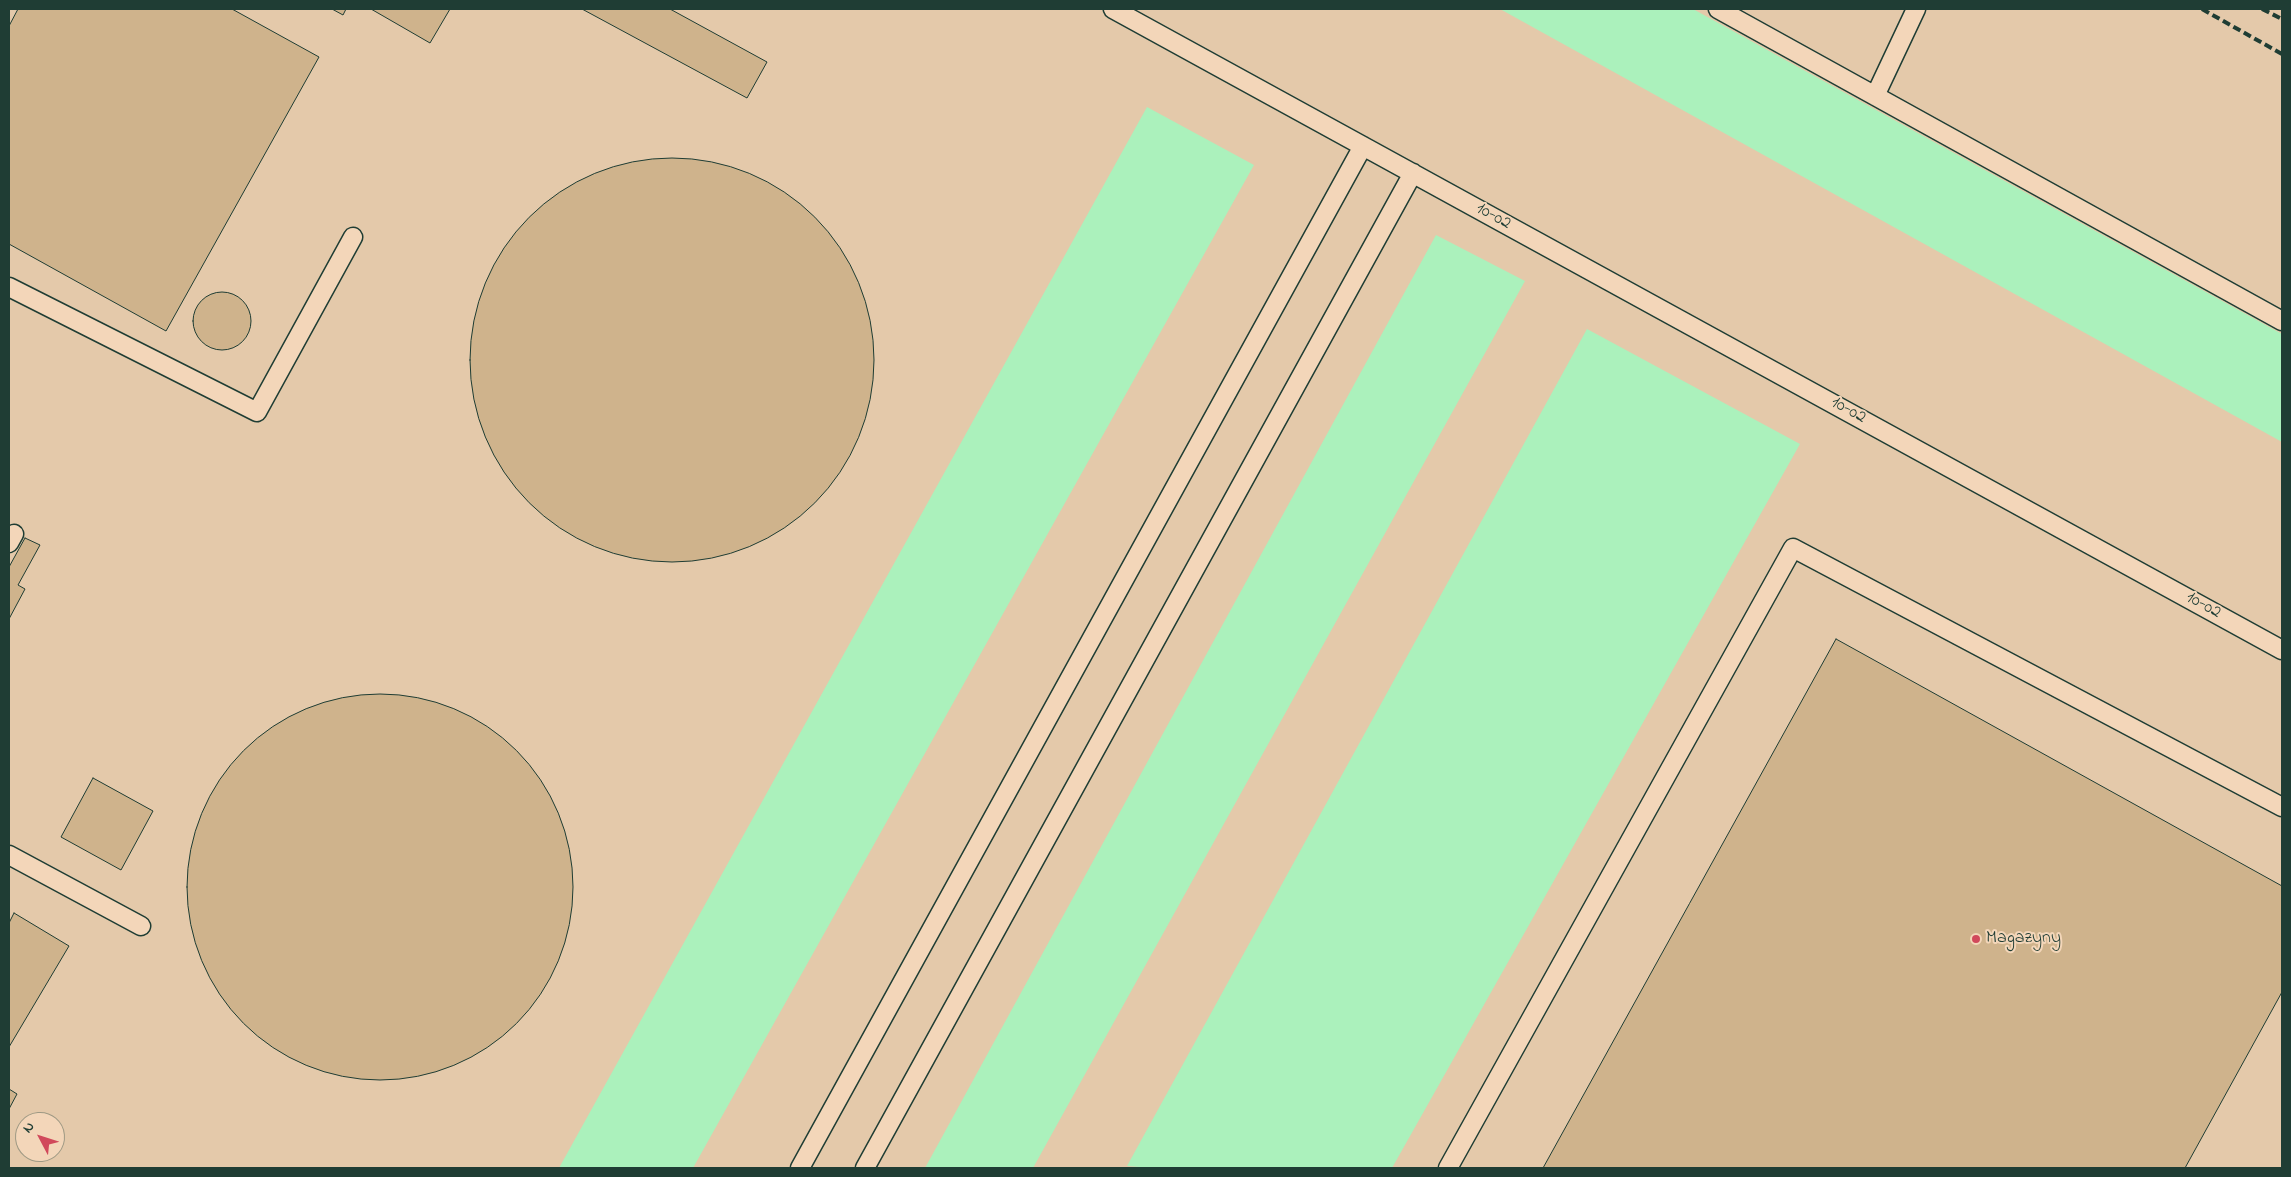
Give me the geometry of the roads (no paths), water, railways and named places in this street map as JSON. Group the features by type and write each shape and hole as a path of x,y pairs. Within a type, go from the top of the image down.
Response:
{"lane":[{"name":"10-02","path":"1113,9 2282,650"},
{"path":"1718,9 2282,321"},
{"path":"1875,96 1916,9"},
{"path":"800,1168 1363,146"},
{"path":"865,1168 1413,173"},
{"path":"9,287 257,412 353,237"},
{"path":"1448,1168 1793,548 2282,807"},
{"path":"9,855 141,926"}],"railway":[{"path":"2202,9 2282,54"},
{"path":"2262,9 2282,19"}],"place":[{"name":"Magazyny","path":"1976,939"}]}
